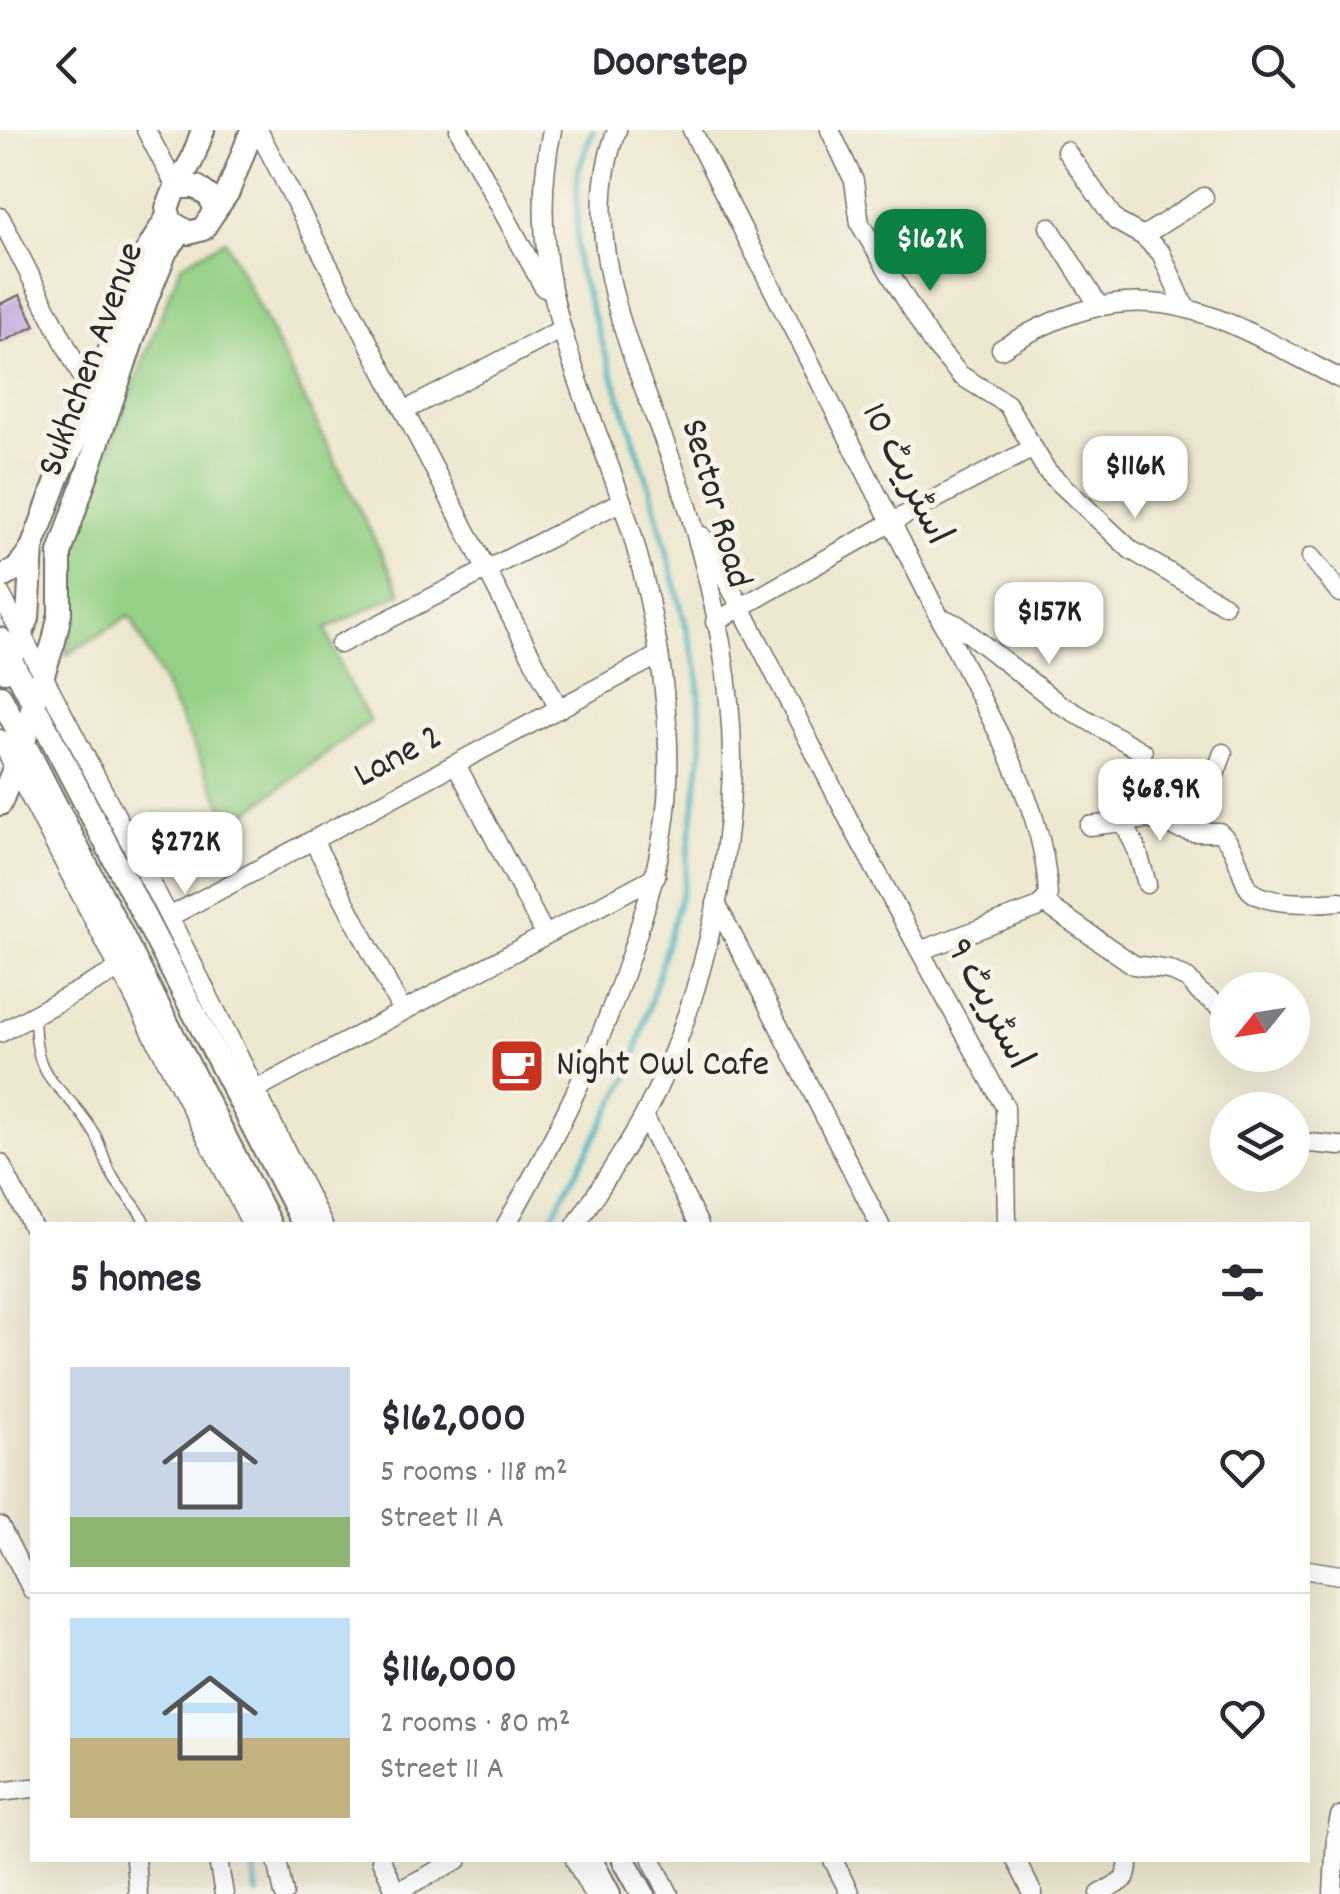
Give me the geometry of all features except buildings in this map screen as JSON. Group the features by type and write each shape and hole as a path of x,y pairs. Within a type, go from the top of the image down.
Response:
{"street":[{"path":"146,130 176,187 203,189 211,198 214,212"},
{"name":"Sukhchen Avenue","path":"0,804 24,744 60,612 60,553 175,223 169,200 204,130"},
{"path":"214,212 228,192 255,130"},
{"path":"255,130 559,709"},
{"path":"459,130 555,309"},
{"path":"508,1222 596,1052 656,876 668,780 660,655 622,501 560,330 547,275 542,192 552,130"},
{"name":"Sector Road","path":"578,1222 644,1116 690,1002 716,903 732,759 729,706 715,622 690,515 610,280 602,213 605,172 618,130"},
{"name":"اسٹریٹ 10","path":"692,130 1031,804 1047,862 1048,897 1043,902"},
{"path":"830,130 854,180 860,224 931,341 960,375 1007,404 1047,471 1131,550 1224,606"},
{"path":"1066,151 1116,221 1143,236 1161,253 1185,306"},
{"path":"1143,236 1204,197"},
{"name":"Sukhchen Avenue","path":"175,223 202,230 214,212"},
{"path":"0,217 94,400"},
{"name":"Sukhchen Avenue","path":"0,683 11,645 28,618 32,548 59,475 94,400 134,273 175,223"},
{"path":"1049,227 1100,306"},
{"path":"1001,349 1041,324 1100,306 1137,300 1185,306 1251,332 1340,378"},
{"path":"404,411 560,330"},
{"path":"715,622 1031,449"},
{"path":"340,644 622,501"},
{"name":"اسٹریٹ 9","path":"690,515 1004,1106 1007,1222"},
{"path":"0,578 17,568 32,548"},
{"path":"1310,557 1340,593"},
{"path":"0,593 11,645 33,705 131,870 169,917 321,1222"},
{"path":"940,618 958,625 1058,703 1143,752"},
{"path":"11,645 43,676 131,870 303,1222"},
{"name":"Lane 2","path":"169,917 660,655"},
{"path":"0,696 90,893 119,969 250,1222"},
{"path":"0,739 90,893 268,1222"},
{"path":"1178,830 1210,788 1223,753"},
{"path":"456,764 545,935"},
{"path":"1089,826 1148,819 1178,830 1223,834 1255,894 1280,901 1340,901"},
{"path":"1123,821 1147,884"},
{"path":"313,840 402,1012"},
{"path":"254,1091 656,876"},
{"path":"922,950 1043,902 1134,965 1169,970 1188,978 1210,1000"},
{"path":"716,903 878,1222"},
{"path":"0,1033 119,969"},
{"path":"644,1116 697,1222"},
{"path":"1310,1144 1340,1146"},
{"path":"0,1163 30,1222"},
{"path":"0,1526 30,1586"},
{"path":"1310,1570 1340,1575"},
{"path":"0,1792 30,1788"},
{"path":"1334,1894 1340,1816"},
{"path":"135,1862 138,1894"},
{"path":"218,1862 224,1894"},
{"path":"277,1862 284,1894"},
{"path":"382,1862 395,1893 454,1862"},
{"path":"577,1862 593,1894"},
{"path":"592,1862 609,1894"},
{"path":"625,1862 643,1894"},
{"path":"653,1862 669,1894"},
{"path":"834,1862 850,1894"},
{"path":"1017,1862 1033,1894"},
{"path":"1100,1894 1125,1879 1129,1862"}],"lane":[{"path":"35,1014 34,1044 41,1066 96,1136 114,1179 133,1200 144,1222"}],"green space":[{"path":"225,240 401,593 326,629 343,673 370,721 232,824 130,616 66,655 74,606 70,548 181,265"}],"waterway":[{"path":"549,1222 630,1074 684,884 702,748 698,673 652,494 577,266 577,174 593,130"},
{"path":"252,1862 257,1894"}],"place":[{"name":"Night Owl Cafe","path":"517,1066"}]}
